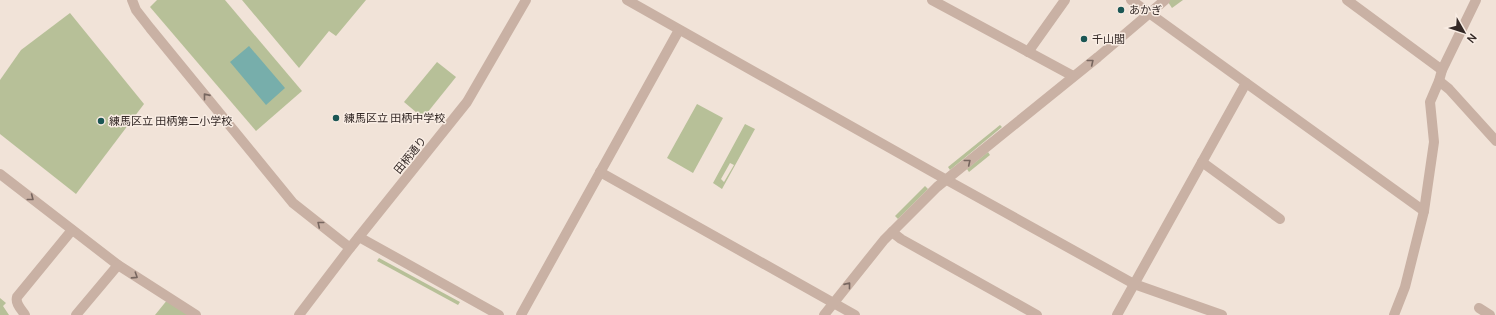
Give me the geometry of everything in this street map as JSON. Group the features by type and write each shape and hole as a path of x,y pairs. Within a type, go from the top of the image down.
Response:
{"street":[{"path":"132,0 136,10 150,28 293,202 350,248"},
{"name":"田柄通り","path":"299,315 350,248 467,102 526,0"},
{"path":"627,0 1134,284 1222,315"},
{"path":"932,0 1073,76"},
{"path":"1028,52 1065,0"},
{"path":"1131,0 1424,211"},
{"path":"824,315 892,232 946,180 1165,0"},
{"path":"1347,0 1442,70"},
{"path":"1394,315 1405,287 1424,211 1434,142 1430,102 1442,70 1476,0"},
{"path":"521,315 679,30"},
{"path":"1439,81 1449,89 1496,141"},
{"path":"1117,315 1246,83"},
{"path":"1202,162 1280,219"},
{"path":"600,172 855,315"},
{"path":"0,174 118,265 196,315"},
{"path":"25,315 17,304 16,300 72,230"},
{"path":"892,232 901,239 1038,315"},
{"path":"359,237 499,315"},
{"path":"76,315 118,265"},
{"path":"1479,308 1490,315"}],"green space":[{"path":"157,0 225,0 302,91 256,131 150,7"},
{"path":"242,0 366,0 336,36 329,31 299,68"},
{"path":"1170,0 1183,0 1172,8 1168,2"},
{"path":"70,13 144,104 76,194 0,134 0,80 21,50"},
{"path":"437,62 456,77 423,118 404,102"},
{"path":"697,104 723,118 693,173 667,158"},
{"path":"745,124 755,129 722,189 713,183","holes":["730,163 734,165 724,182 721,179"]},
{"path":"1000,125 1002,127 950,170 948,167"},
{"path":"988,152 990,155 969,172 967,169"},
{"path":"925,186 928,189 898,219 895,216"},
{"path":"379,258 460,302 458,305 377,261"},
{"path":"0,298 6,303 3,306 9,315 0,315"},
{"path":"168,299 191,315 155,315"}],"water":[{"path":"249,46 285,88 266,105 230,62"}],"place":[{"name":"あかぎ","path":"1121,10"},
{"name":"千山閣","path":"1084,39"},
{"name":"練馬区立 田柄中学校","path":"336,118"},
{"name":"練馬区立 田柄第二小学校","path":"101,121"}]}
